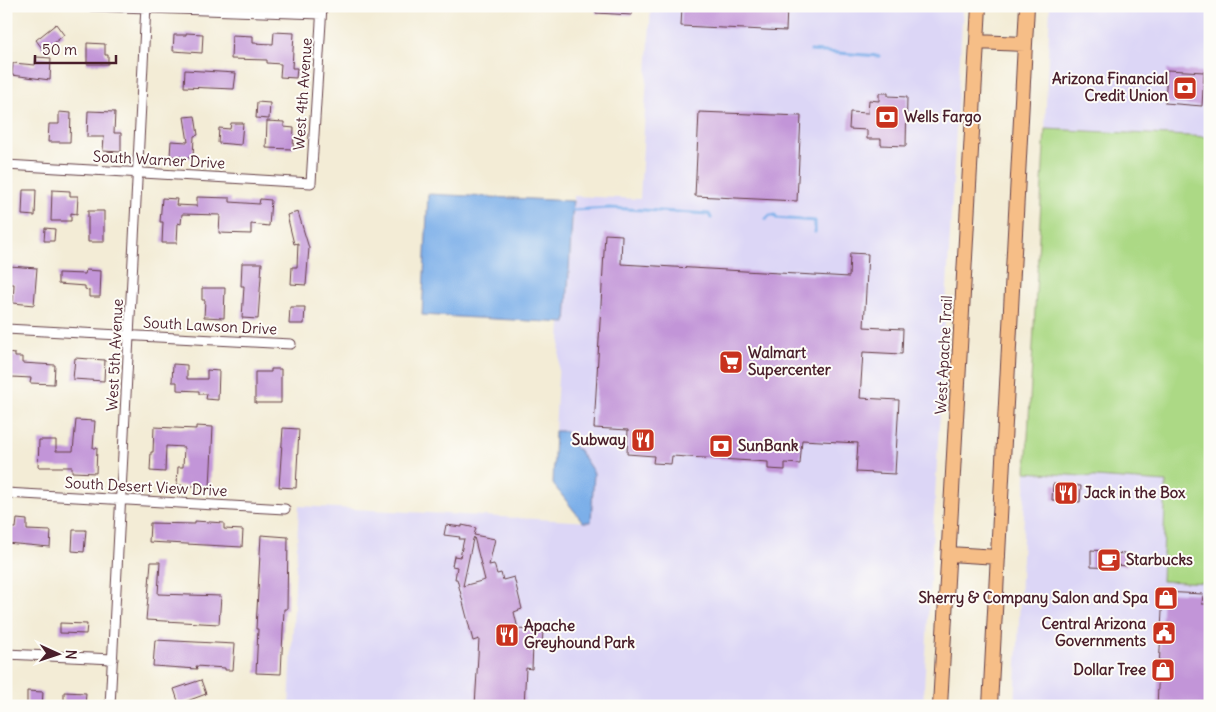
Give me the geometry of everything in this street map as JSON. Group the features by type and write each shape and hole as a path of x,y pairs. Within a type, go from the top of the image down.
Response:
{"main road":[{"name":"West Apache Trail","path":"940,706 979,6"},
{"path":"990,706 1027,6"},
{"path":"977,42 1025,44"},
{"path":"949,554 998,557"}],"street":[{"path":"91,6 321,10"},
{"name":"West 5th Avenue","path":"110,706 146,8"},
{"name":"West 4th Avenue","path":"311,183 321,10"},
{"name":"South Warner Drive","path":"6,165 311,183"},
{"name":"South Lawson Drive","path":"6,329 292,344"},
{"name":"South Desert View Drive","path":"6,493 285,509"},
{"path":"6,654 112,659"}],"shaded area":[{"path":"651,6 963,6 923,706 289,706 299,506 591,522 576,450 565,431 555,431 561,323 566,323 574,196 640,199"},
{"path":"1050,6 1210,6 1210,137 1045,129"},
{"path":"1026,472 1167,482 1162,581 1210,583 1210,706 1015,706"}],"green space":[{"path":"1045,129 1210,137 1210,583 1162,581 1166,482 1026,472"}],"water":[{"path":"428,194 573,201 566,323 422,315"},
{"path":"555,431 565,431 575,445 573,446 578,449 594,473 591,522 583,522 553,484"}],"building":[{"path":"596,6 632,6 632,15 596,13"},
{"path":"682,6 787,6 786,31 681,26"},
{"path":"56,24 64,35 44,51 36,40"},
{"path":"274,32 294,33 292,68 297,68 296,78 280,77 281,64 267,63 267,60 231,59 232,35 253,36 253,43 273,44"},
{"path":"186,33 203,34 202,53 173,51 174,35 186,35"},
{"path":"87,43 105,44 105,55 108,55 108,64 87,64"},
{"path":"36,57 51,58 50,80 12,75 13,63 35,65"},
{"path":"185,70 236,73 234,89 184,87"},
{"name":"Arizona Financial Credit Union","path":"1167,70 1204,72 1202,106 1165,103"},
{"name":"Wells Fargo","path":"879,93 888,93 888,96 907,97 906,146 881,145 881,139 867,139 867,130 849,129 850,112 868,113 869,100 879,101"},
{"path":"257,102 270,103 269,119 256,118"},
{"path":"88,111 115,112 114,133 121,133 121,152 103,151 104,137 87,137"},
{"path":"59,112 71,113 70,142 48,142 49,124 59,124"},
{"path":"699,112 801,116 797,201 695,196"},
{"path":"195,116 198,135 194,136 193,158 170,156 171,141 188,142 184,117"},
{"path":"267,121 284,122 284,127 294,128 293,149 266,148"},
{"path":"231,123 243,123 241,145 218,143 219,128 230,129"},
{"path":"23,190 36,190 35,216 22,215"},
{"path":"52,190 70,191 70,196 78,196 77,214 71,213 71,221 51,221"},
{"path":"197,197 230,198 230,202 259,204 260,199 271,200 269,226 251,224 251,234 219,233 220,215 182,214 181,224 178,223 177,243 162,243 163,222 160,222 162,198 177,199 176,205 197,206"},
{"path":"88,211 104,211 104,242 88,242"},
{"path":"298,212 309,248 306,285 291,284 292,267 297,267 298,243 294,244 287,215"},
{"path":"45,228 55,229 54,241 44,241"},
{"path":"605,234 622,235 621,264 849,277 850,253 868,254 864,327 903,329 902,354 863,352 860,398 899,400 895,474 856,472 858,443 802,440 800,464 785,463 785,470 768,469 768,462 672,456 671,464 653,463 654,456 627,454 628,430 594,428"},
{"path":"242,263 262,263 258,319 242,318 244,286 241,286"},
{"path":"9,266 37,268 34,305 13,303 14,284 8,284"},
{"path":"86,270 101,271 100,297 89,297 89,290 85,289 85,286 58,284 58,273 85,274"},
{"path":"202,288 225,288 224,318 204,317 205,300 202,300"},
{"path":"290,307 305,307 304,324 289,324"},
{"path":"6,353 15,354 15,357 22,357 22,363 55,365 54,384 30,383 31,378 6,378"},
{"path":"75,358 105,360 104,381 73,379"},
{"path":"173,364 187,365 187,379 207,379 207,370 219,371 218,400 206,399 207,394 199,394 199,391 177,390 177,382 172,382"},
{"path":"271,369 281,369 281,403 255,403 255,372 271,372"},
{"path":"76,420 95,421 93,448 97,448 96,473 72,472 72,467 38,467 39,440 56,440 56,451 73,451"},
{"path":"196,426 213,427 210,487 177,485 178,467 183,467 184,447 166,446 165,472 150,471 154,427 196,429"},
{"path":"283,428 299,429 296,488 279,487"},
{"name":"Jack in the Box","path":"1053,484 1081,486 1080,502 1052,500"},
{"path":"17,519 27,520 27,530 51,531 50,547 6,543 7,528 16,528"},
{"path":"195,521 224,523 224,529 243,530 242,547 149,542 150,523 195,524"},
{"name":"Apache Greyhound Park","path":"446,525 462,527 462,525 476,528 474,535 495,539 489,565 494,564 497,574 501,573 503,580 514,577 522,609 514,612 518,629 543,631 542,645 533,645 532,669 526,668 524,706 475,706 479,639 473,641 457,579 455,579 457,567 452,566 454,556 460,557 464,539 444,535","holes":["474,537 485,580 463,586"]},
{"path":"73,530 86,530 84,552 72,551"},
{"path":"261,535 288,537 287,609 284,609 281,674 256,673 258,629 256,629"},
{"name":"Starbucks","path":"1091,550 1128,554 1127,566 1117,565 1116,568 1091,567"},
{"path":"151,562 160,562 158,594 221,596 219,624 146,620"},
{"path":"1163,592 1203,594 1202,604 1210,604 1207,706 1157,706"},
{"path":"60,623 87,624 86,634 60,633"},
{"path":"155,640 235,644 233,670 196,666 197,669 153,666"},
{"path":"201,680 206,694 179,704 174,689"},
{"path":"27,691 43,692 42,706 27,706"},
{"path":"64,692 86,693 85,706 64,706"}],"waterway":[{"path":"811,51 879,56"},
{"path":"573,210 610,208 709,214 711,218"},
{"path":"766,219 770,215 775,215 777,218"},
{"path":"776,218 815,221 815,232"}],"place":[{"name":"Arizona Financial Credit Union","path":"1185,88"},
{"name":"Wells Fargo","path":"887,117"},
{"name":"Walmart Supercenter","path":"731,362"},
{"name":"Subway","path":"643,440"},
{"name":"SunBank","path":"721,446"},
{"name":"Jack in the Box","path":"1066,493"},
{"name":"Starbucks","path":"1109,560"},
{"name":"Sherry & Company Salon and Spa","path":"1166,598"},
{"name":"Central Arizona Governments","path":"1164,633"},
{"name":"Apache Greyhound Park","path":"507,635"},
{"name":"Dollar Tree","path":"1163,670"}]}
